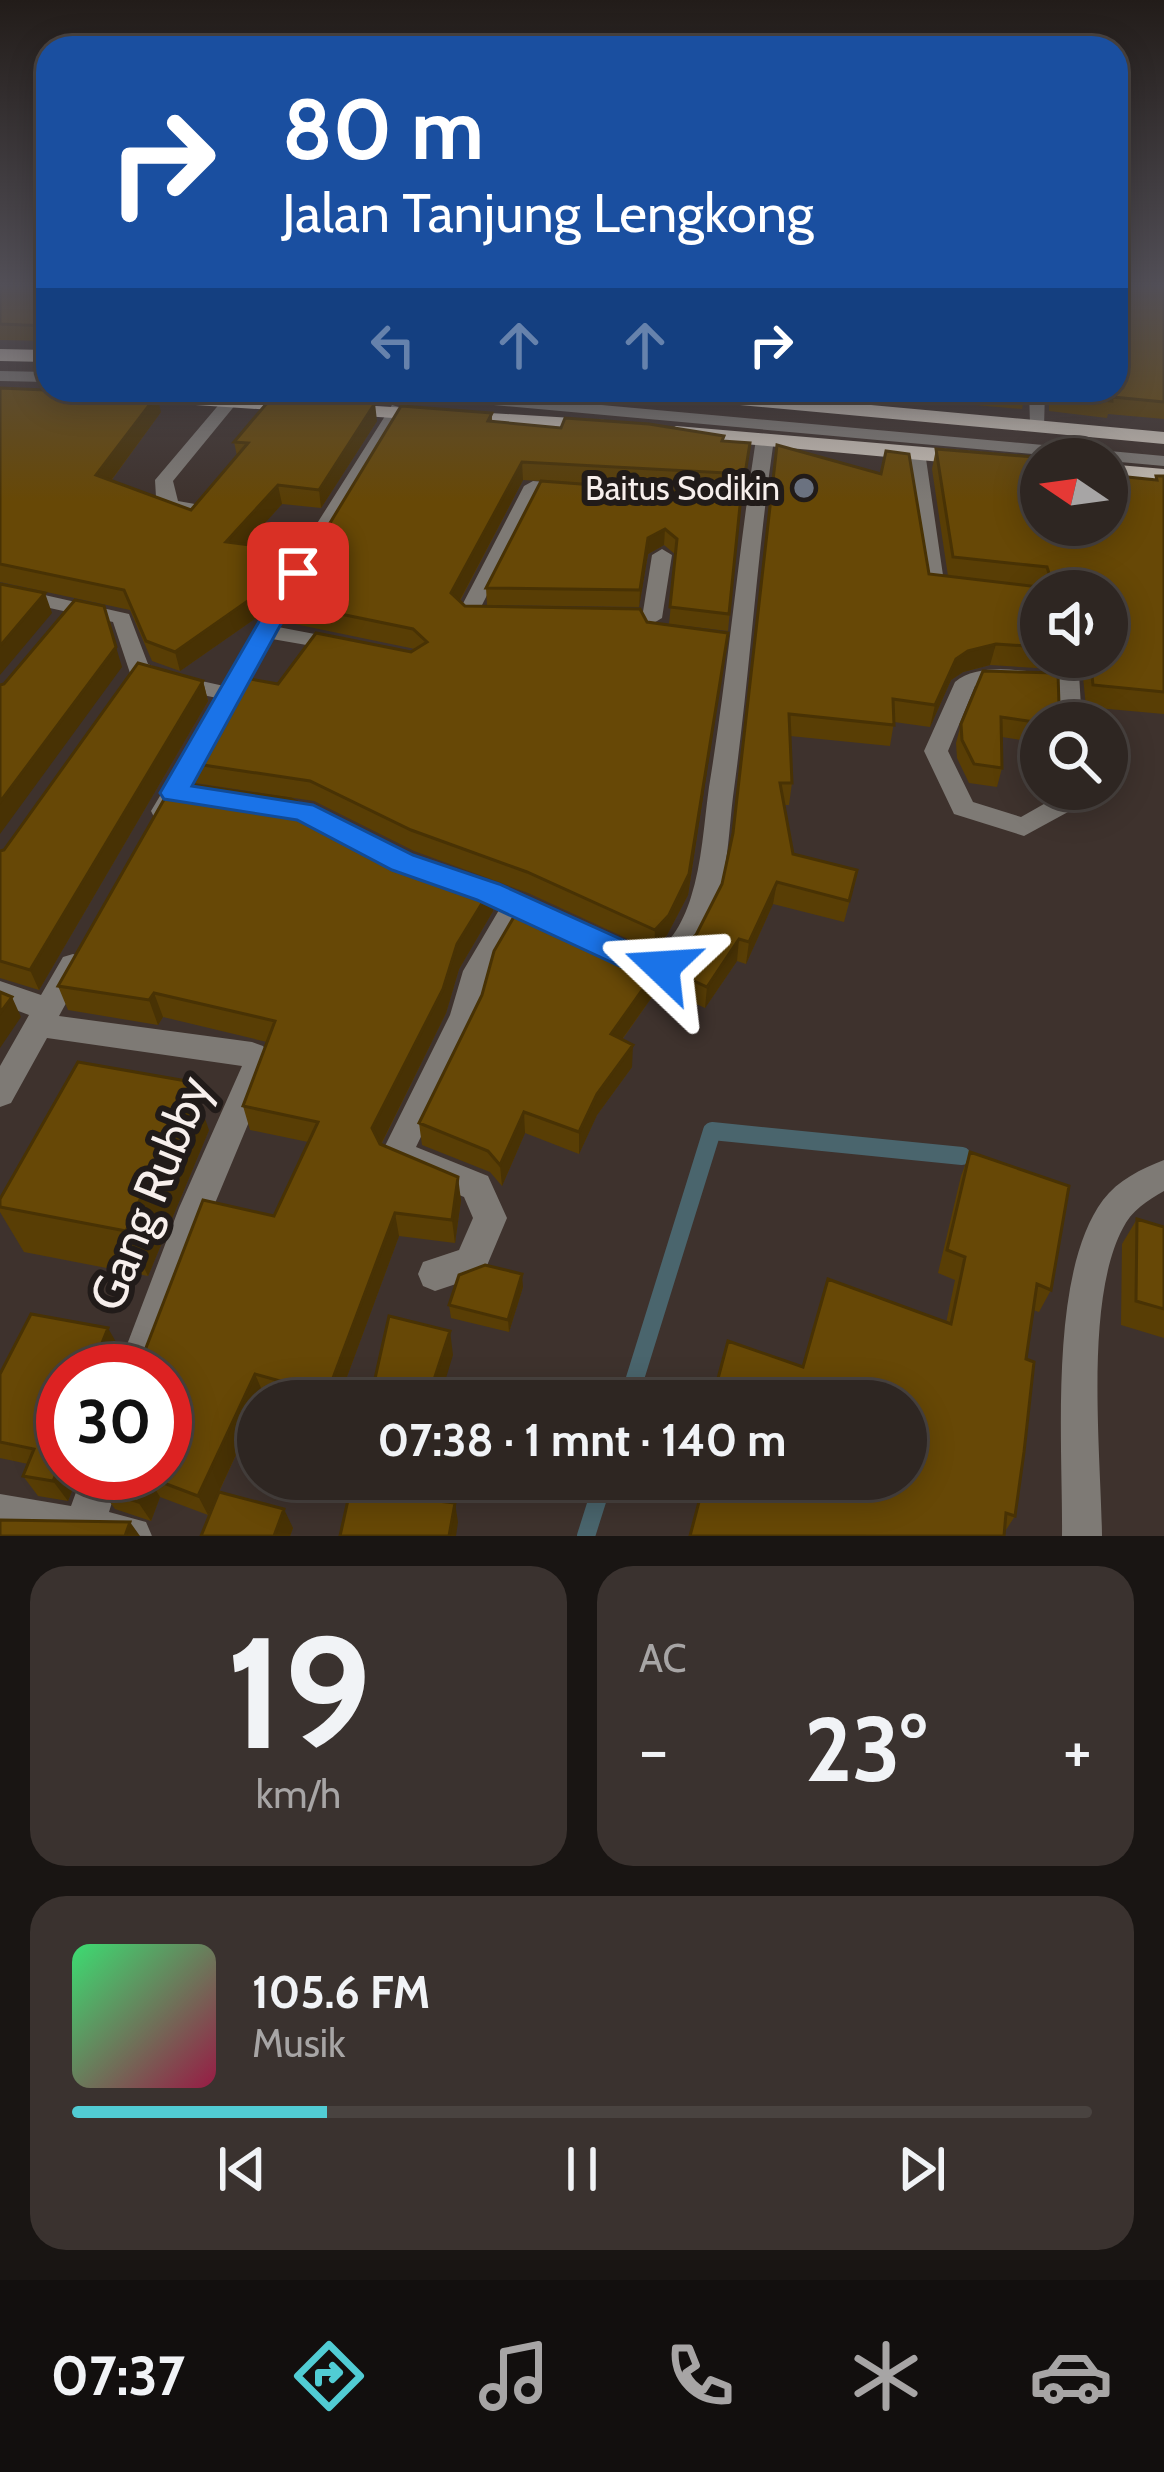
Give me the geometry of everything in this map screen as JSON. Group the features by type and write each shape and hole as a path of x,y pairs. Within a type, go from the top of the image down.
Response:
{"main road":[{"path":"0,393 36,393"},
{"path":"419,402 1020,462"},
{"path":"835,402 1164,438"},
{"path":"1128,473 1164,476"}],"street":[{"path":"0,367 36,367"},
{"path":"0,376 36,377"},
{"path":"199,510 172,506 165,497 164,480 230,402"},
{"path":"151,832 389,402"},
{"path":"428,402 1164,461"},
{"path":"644,402 1164,449"},
{"path":"1037,402 1038,424"},
{"path":"632,958 662,967 682,945 705,896 745,502 765,439"},
{"path":"916,452 934,587 977,591"},
{"path":"513,616 467,615 533,486 600,491"},
{"path":"662,555 654,632 676,635"},
{"path":"0,591 68,614 122,618 133,675 230,694"},
{"path":"629,617 652,618"},
{"path":"265,631 358,649"},
{"path":"1020,673 966,682 936,751 963,808 1024,826 1052,810"},
{"path":"174,793 208,796"},
{"path":"446,877 574,931"},
{"path":"435,1274 471,1263 490,1218 476,1187 398,1154 465,1015 466,992 476,970 517,904"},
{"path":"0,1094 82,951"},
{"path":"0,992 44,1017"},
{"name":"Gang Rubby","path":"44,1017 252,1055 259,1062 196,1208 145,1344"},
{"path":"1082,1536 1084,1359 1091,1268 1109,1218 1138,1187 1164,1175"},
{"path":"84,1528 93,1500"},
{"path":"0,1514 132,1536"}],"path":[{"path":"344,409 349,402"}],"building":[{"path":"1128,358 1164,358 1164,402 1128,399"},
{"path":"0,388 36,390 36,402 152,402 96,475 191,510 248,443 234,442 268,402 375,403 319,490 278,485 226,542 281,549 252,598 175,652 146,641 124,590 0,564"},
{"path":"401,406 492,413 488,421 561,428 565,418 649,424 750,443 745,474 522,462 451,593 465,606 640,609 647,622 728,633 689,874 669,915 655,930 527,872 411,830 310,781 190,763 239,677 278,684 316,633 411,652 427,642 413,629 282,602"},
{"path":"777,445 881,474 886,451 909,454 929,574 1020,585 1020,646 996,644 968,651 956,659 935,705 893,699 894,725 789,714 792,783 780,783 793,854 857,870 849,901 777,882 749,942 739,939 707,987 660,965 611,1034 633,1045 597,1094 579,1132 524,1112 500,1165 488,1151 419,1123 482,995 494,951 522,903 615,947 666,960 696,935 722,884 733,833"},
{"path":"936,449 1020,456 1020,546 1128,546 1128,477 1157,480 1156,476 1164,476 1164,692 1093,685 1092,678 1128,678 1128,570 1048,570 953,557"},
{"path":"541,481 741,496 729,614 670,607 677,539 665,529 648,538 640,590 486,588"},
{"path":"0,584 45,593 0,646"},
{"path":"75,600 104,606 116,647 0,802 0,685"},
{"path":"138,663 203,681 30,970 0,961 0,851"},
{"path":"983,671 1058,678 1059,702 1020,702 1020,720 1001,717 1002,768 974,764 962,740 961,724"},
{"path":"174,782 291,799 388,848 492,887 457,944 443,989 372,1128 380,1144 458,1177 452,1220 395,1213 332,1380 277,1380 255,1374 252,1380 237,1380 237,1413 198,1496 192,1494 192,1344 147,1344 203,1200 274,1216 318,1122 243,1106 275,1021 154,993 149,1000 58,986"},
{"path":"0,992 12,997 0,1013"},
{"path":"78,1062 192,1082 126,1231 0,1207 0,1199"},
{"path":"970,1152 1069,1186 1051,1290 1037,1284 1026,1359 1034,1362 1024,1452 1015,1516 1006,1513 1004,1536 690,1536 699,1500 927,1500 927,1380 718,1380 728,1341 803,1367 828,1279 951,1324 965,1257 947,1250"},
{"path":"1137,1219 1164,1227 1164,1309 1136,1301"},
{"path":"485,1265 522,1274 508,1320 449,1305 459,1275"},
{"path":"31,1314 108,1328 102,1344 36,1344 36,1478 23,1476 34,1449 0,1442 0,1374"},
{"path":"389,1316 450,1331 434,1380 375,1380"},
{"path":"219,1492 284,1509 274,1536 201,1536"},
{"path":"348,1500 455,1503 449,1536 340,1536"},
{"path":"0,1520 130,1522 125,1536 0,1536"}],"waterway":[{"path":"635,1380 712,1131 962,1156"},
{"path":"586,1536 597,1500"}],"place":[{"name":"Baitus Sodikin","path":"804,488"}],"route":[{"path":"298,573 174,793 303,812 403,862 488,892 650,967 662,967"}]}
